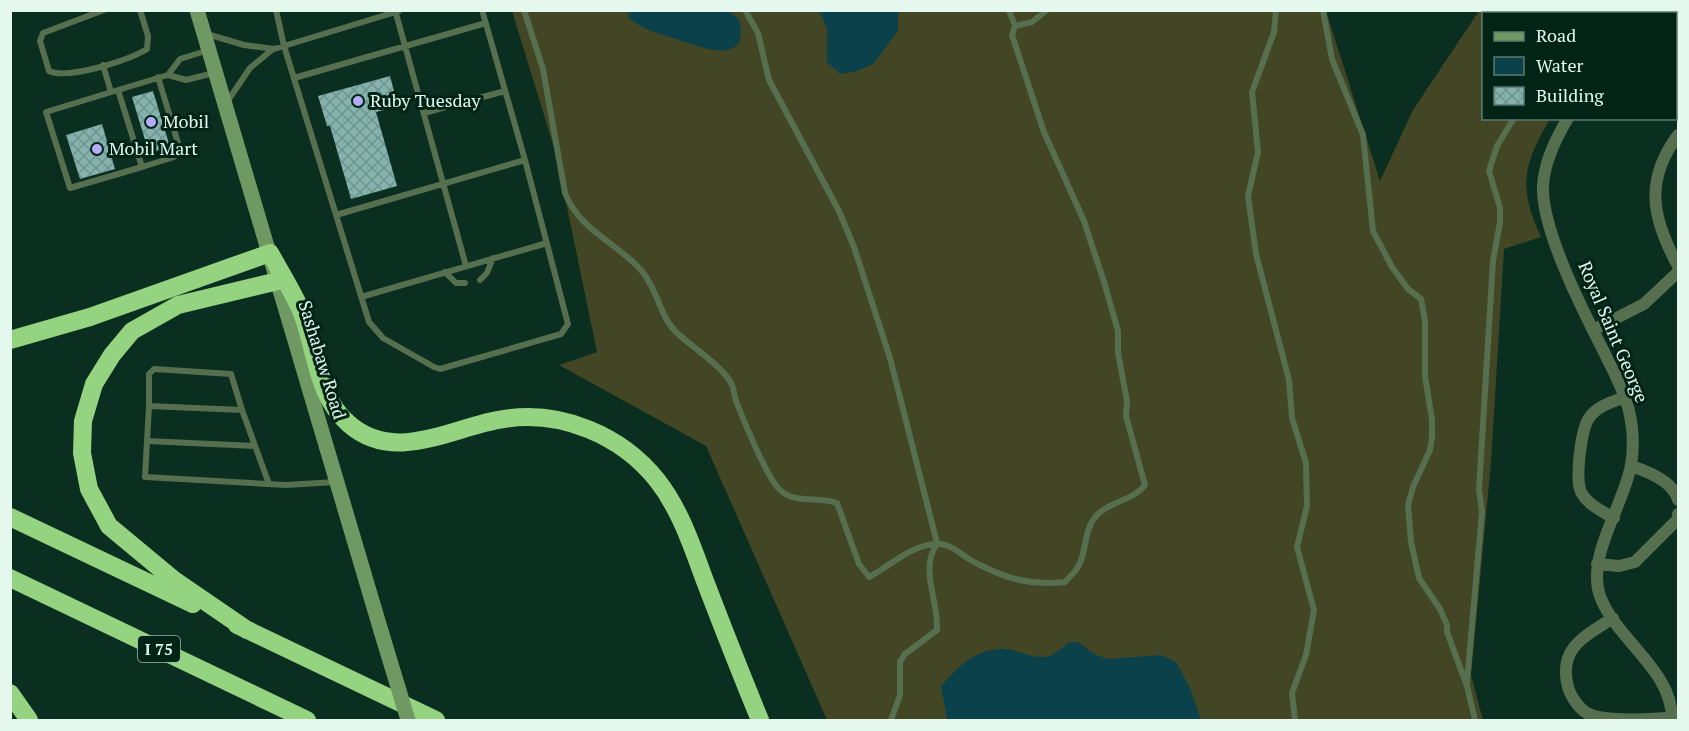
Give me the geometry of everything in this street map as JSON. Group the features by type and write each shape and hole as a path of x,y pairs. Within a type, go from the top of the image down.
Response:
{"highway":[{"path":"10,340 90,317 270,253 302,312 331,403 347,423 363,434 386,442 408,443 496,420 521,417 547,418 595,431 617,443 643,464 662,486 681,521 760,720"},
{"path":"247,630 174,580 109,526 89,489 82,453 83,421 94,384 112,355 132,331 178,305 278,280"},
{"path":"10,517 436,720"},
{"name":"I 75","path":"10,578 307,720"},
{"path":"10,693 29,720"}],"main road":[{"name":"Sashabaw Road","path":"197,10 408,720"}],"street":[{"name":"Royal Saint George","path":"1567,120 1550,157 1543,186 1545,208 1577,299 1625,396 1633,438 1631,466 1597,564 1600,596 1613,618 1658,677 1668,697 1674,719"},
{"path":"1678,135 1663,162 1653,192 1659,218 1678,266"},
{"path":"1593,330 1644,304 1678,272"},
{"path":"1614,518 1593,506 1581,492 1578,476 1584,426 1590,416 1603,405 1625,396"},
{"path":"1631,466 1648,471 1677,493 1678,500"},
{"path":"1597,564 1619,566 1635,562 1678,519 1678,514"},
{"path":"1613,618 1587,635 1570,651 1563,670 1569,693 1586,712 1603,717 1674,719"}],"lane":[{"path":"104,10 49,28 43,33 40,41 49,71 66,74 102,65 147,49 148,36 140,10"},
{"path":"276,10 284,46 369,322 384,338 440,369 561,334 568,324 525,160 482,10"},
{"path":"524,10 543,69 548,108 565,193 572,210 642,270 655,292 663,316 676,332 731,382 736,400 776,485 788,498 828,500 837,504 859,564 869,577 910,550 937,543 959,551 974,563 1010,578 1041,585 1065,582 1081,561 1088,529 1097,515 1112,504 1137,495 1145,485 1126,416 1118,331 1105,285 1084,220 1044,132 1012,35 1015,26 1009,10"},
{"path":"745,10 758,33 769,80 839,211 854,247 890,358 937,543 932,550 930,579 938,617 937,630 905,654 900,662 900,695 891,720"},
{"path":"1015,26 1032,22 1047,10"},
{"path":"1276,10 1274,32 1252,92 1258,152 1248,196 1256,254 1289,380 1292,418 1306,463 1307,506 1297,547 1314,610 1306,655 1292,693 1295,720"},
{"path":"1323,10 1332,58 1351,101 1365,143 1367,191 1372,231 1407,289 1421,299 1425,376 1432,420 1432,437 1430,450 1413,487 1408,505 1411,542 1419,578 1440,609 1467,686 1475,720"},
{"path":"226,105 250,68 274,49 397,11 466,266"},
{"path":"294,78 486,22"},
{"path":"204,33 244,45 274,49"},
{"path":"168,75 180,59 209,50"},
{"path":"102,65 115,91 142,167"},
{"path":"158,77 178,143 174,157 70,188 46,112 158,77 168,75 186,80 216,72"},
{"path":"424,113 505,91"},
{"path":"1467,686 1481,523 1479,489 1493,261 1500,222 1500,208 1489,171 1497,146 1513,120"},
{"path":"336,215 525,160"},
{"path":"361,297 547,243"},
{"path":"480,280 487,273 493,258"},
{"path":"445,272 456,284 465,283"},
{"path":"269,484 231,374 154,369 149,374 145,477 269,484 305,486 338,482"},
{"path":"149,406 242,410"},
{"path":"147,441 255,446"}],"green space":[{"path":"512,11 1326,11 1380,181 1413,110 1479,11 1623,11 1482,12 1482,120 1549,120 1534,150 1527,176 1529,204 1541,237 1504,249 1491,463 1471,675 1483,720 827,720 706,446 559,365 597,352 556,154"}],"water":[{"path":"629,11 728,11 739,19 741,34 738,44 732,49 712,50 646,28 628,17"},
{"path":"819,11 898,11 898,31 873,64 857,71 841,74 827,62 827,28"},
{"path":"1069,642 1078,642 1096,655 1108,659 1161,655 1176,662 1190,688 1201,720 947,720 941,686 973,657 990,650 1005,649 1044,657 1055,654"}],"building":[{"path":"390,76 398,106 376,112 397,186 351,199 330,126 327,126 318,96"},
{"name":"Mobil","path":"153,91 170,147 149,153 132,97"},
{"path":"102,124 115,169 80,179 66,135"}],"place":[{"name":"Ruby Tuesday","path":"358,101"},
{"name":"Mobil","path":"151,122"},
{"name":"Mobil Mart","path":"97,149"}]}
